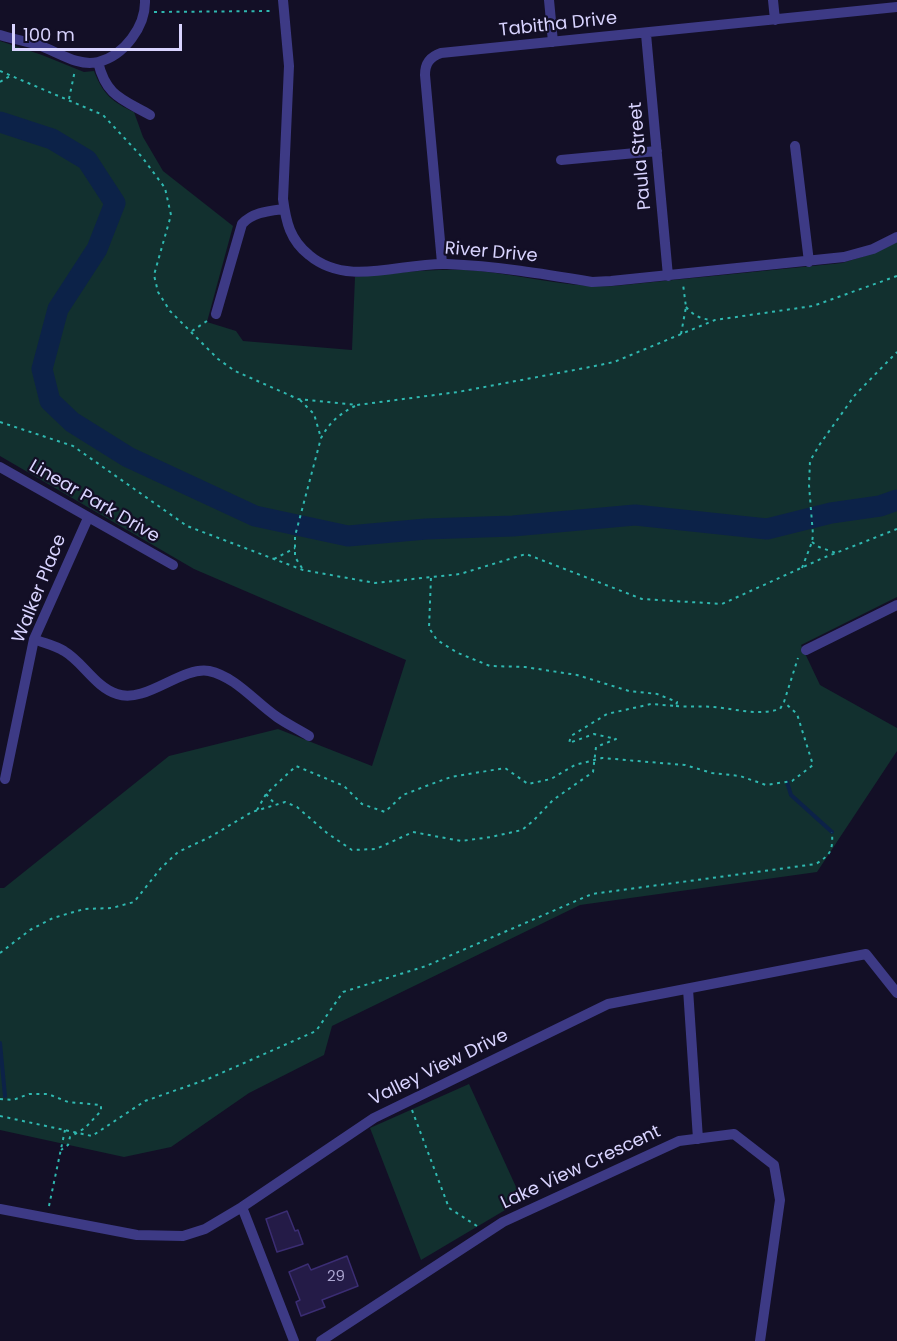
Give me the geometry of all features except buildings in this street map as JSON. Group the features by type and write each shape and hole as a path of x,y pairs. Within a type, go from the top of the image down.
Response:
{"street":[{"path":"0,35 36,44 77,61 92,64 106,60 124,47 136,33 144,16 145,0"},
{"name":"River Drive","path":"283,0 289,66 284,208 289,229 301,249 318,263 332,268 360,272 442,263 477,265 592,282 681,275 844,257 873,249 897,237"},
{"path":"549,0 553,42"},
{"path":"773,0 775,20"},
{"name":"Tabitha Drive","path":"442,263 425,75 425,67 433,56 441,53 897,8"},
{"name":"Paula Street","path":"646,34 668,276"},
{"path":"98,62 101,75 109,89 150,115"},
{"path":"795,146 809,262"},
{"path":"561,160 657,151"},
{"path":"216,314 242,224 246,219 263,212 284,208"},
{"name":"Linear Park Drive","path":"0,467 173,565"},
{"name":"Walker Place","path":"5,779 34,639 88,518"},
{"path":"806,650 897,605"},
{"path":"34,639 64,651 108,690 126,696 140,694 197,671 209,671 240,687 276,717 309,736"},
{"name":"Valley View Drive","path":"0,1209 136,1235 183,1236 205,1229 242,1207 374,1118 608,1004 866,954 897,993"},
{"path":"688,989 698,1139"},
{"name":"Lake View Crescent","path":"321,1341 503,1222 679,1141 734,1134 774,1165 780,1200 760,1341"},
{"path":"242,1207 294,1341"}],"path":[{"path":"154,12 277,10"},
{"path":"69,99 77,61"},
{"path":"0,71 103,115 142,157 165,188 171,215 154,275 158,292 170,311 218,359 235,371 298,399 357,405 458,392 590,367 614,362 715,320"},
{"path":"0,82 12,76"},
{"path":"681,275 686,307 681,334"},
{"path":"686,307 692,314 703,320 715,320 813,306 897,276"},
{"path":"191,332 216,314"},
{"path":"802,568 812,542 810,461 855,395 897,352"},
{"path":"298,399 314,414 321,438"},
{"path":"303,570 295,556 295,536 321,438 328,425 357,405"},
{"path":"0,422 73,446 187,526 303,570 375,583 460,574 526,554 642,599 722,604 836,553 897,529"},
{"path":"812,542 836,553"},
{"path":"274,559 288,554 295,548"},
{"path":"431,577 429,628 437,640 458,653 490,666 525,667 577,675 629,691 657,694 677,702 676,706"},
{"path":"0,953 30,930 53,918 84,909 112,908 134,902 161,868 178,852 257,811 285,802 297,807 327,833 352,850 376,849 412,832 461,841 522,830 553,800 593,772 596,747 616,739 594,734 569,743 570,736 607,714 651,704 712,707 752,712 770,712 780,709 793,670 801,654 806,650"},
{"path":"257,811 266,794 296,766 344,786 362,804 385,812 403,795 451,777 505,768 528,784 551,779 575,765 602,758 685,765 712,773 740,776 766,785 792,781 813,765 797,714 784,702"},
{"path":"266,794 276,805"},
{"path":"0,1116 92,1136 145,1101 208,1079 315,1031 343,992 426,966 592,894 816,864 829,856 833,845 832,832"},
{"path":"0,1099 13,1100 29,1094 48,1094 68,1102 101,1105 101,1112 70,1137 68,1145 61,1150"},
{"path":"411,1107 449,1208 477,1226"},
{"path":"47,1218 65,1130"}],"green space":[{"path":"0,41 84,72 94,71 109,96 134,112 143,137 163,171 233,226 207,322 236,331 243,341 352,350 355,277 418,271 465,270 564,283 614,286 842,263 897,242 897,597 801,645 820,685 897,728 897,751 817,872 580,905 332,1026 324,1055 249,1093 171,1147 124,1157 0,1130 0,888 4,888 169,756 278,729 372,766 406,660 194,569 0,456"},
{"path":"469,1084 522,1200 421,1260 370,1128"}],"waterway":[{"path":"0,122 52,139 87,160 115,203 97,249 58,309 42,369 50,401 72,422 128,457 255,516 348,536 426,529 513,526 635,515 767,529 831,513 880,506 897,500"},
{"path":"787,782 791,795 832,832"},
{"path":"0,1043 5,1096"}]}
